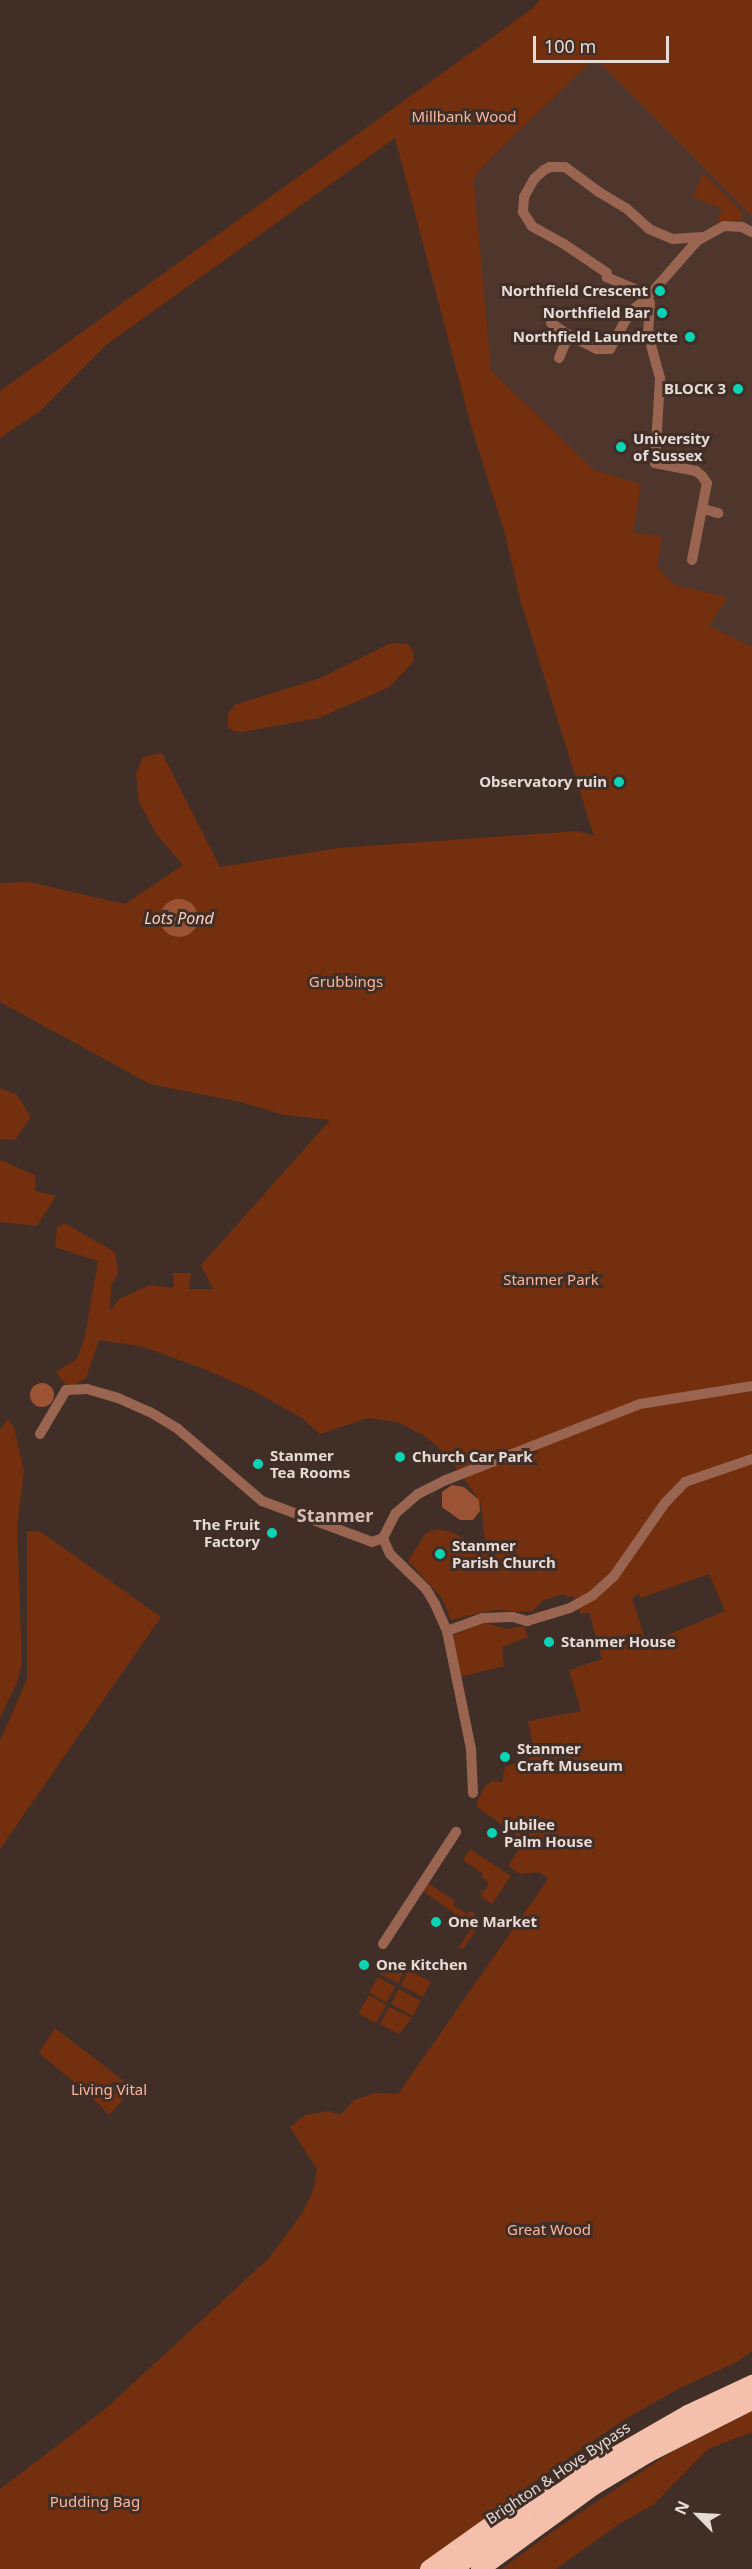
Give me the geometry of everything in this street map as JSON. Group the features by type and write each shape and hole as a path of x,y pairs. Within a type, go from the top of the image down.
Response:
{"highway":[{"name":"Brighton & Hove Bypass","path":"454,2569 531,2510 640,2440 752,2384"},
{"name":"Brighton & Hove Bypass","path":"480,2569 594,2486 649,2453 752,2401"},
{"path":"429,2569 490,2523 581,2465 640,2440"}],"street":[{"path":"692,560 707,487 702,476 696,471 655,463 660,378 648,334 650,303 637,290 607,276 607,273 564,244 532,226 522,207 526,191 544,170 550,167 565,167 626,208 650,229 673,239 702,237"},
{"path":"551,323 568,335 597,349 610,349 625,319 702,237 719,227 728,226 742,227 752,232"},
{"path":"673,239 679,260"},
{"path":"559,358 568,335"},
{"path":"703,509 718,513"},
{"path":"40,1434 66,1390 87,1389 118,1398 150,1412 178,1429 262,1501 372,1542 383,1538 396,1513 412,1498 472,1469 640,1404 752,1386"},
{"path":"447,1631 483,1618 513,1617 527,1621 570,1608 593,1595 614,1576 665,1503 685,1482 752,1459"},
{"path":"383,1538 390,1554 426,1589 447,1631 471,1749 473,1793"},
{"path":"383,1944 456,1832"}],"shaded area":[{"name":"University of Sussex","path":"595,58 752,215 752,830 594,837 520,599 491,461 474,182 477,174 489,160"}],"green space":[{"path":"540,0 752,0 752,216 595,58 489,160 477,174 474,182 491,370 594,470 641,484 633,533 662,536 657,567 675,585 727,597 709,626 752,647 752,2351 737,2362 680,2388 622,2421 508,2500 420,2569 0,2569 0,2489 104,2410 269,2258 303,2212 314,2188 317,2169 290,2127 305,2115 329,2111 340,2115 354,2100 375,2093 398,2094 548,1879 539,1872 520,1874 508,1866 524,1841 477,1807 478,1800 484,1787 492,1781 502,1782 505,1767 535,1756 528,1721 581,1711 569,1670 602,1659 589,1612 581,1614 573,1596 567,1597 565,1594 543,1600 532,1612 493,1610 451,1620 442,1598 408,1561 425,1534 437,1529 451,1532 479,1546 485,1544 481,1503 446,1454 426,1437 398,1422 368,1418 320,1434 302,1418 252,1390 202,1368 140,1346 99,1340 86,1378 70,1388 61,1379 56,1372 77,1359 85,1336 98,1261 55,1247 57,1228 64,1223 115,1252 118,1273 111,1286 110,1311 119,1299 150,1285 174,1288 173,1273 191,1273 189,1289 213,1289 201,1265 330,1120 285,1115 240,1102 150,1084 0,1002 0,883 29,882 125,904 183,865 157,835 139,802 136,774 143,757 162,753 220,867 339,848 578,831 594,836 520,599 505,534 472,429 395,138 106,345 40,411 0,438 0,391 533,8","holes":["709,1574 725,1611 647,1644 632,1598 639,1593 640,1598"]},
{"path":"703,173 743,213 741,220 717,222 722,209 693,197"},
{"path":"391,643 408,644 414,652 413,662 389,687 319,718 243,732 233,731 228,727 228,714 234,705 318,679"},
{"path":"0,1088 17,1095 31,1117 15,1140 0,1139"},
{"path":"0,1160 35,1175 35,1191 56,1196 37,1226 0,1222"},
{"path":"8,1419 14,1427 24,1471 17,1525 22,1663 17,1682 0,1718 0,1430"},
{"path":"27,1531 41,1532 161,1617 0,1849 0,1741 27,1679"},
{"path":"483,1622 507,1629 524,1626 528,1637 502,1647 504,1666 460,1677 452,1641 454,1635"},
{"path":"470,1849 511,1876 492,1904 480,1896 483,1893 480,1890 484,1891 489,1883 481,1877 483,1874 463,1860"},
{"path":"426,1882 455,1901 453,1905 467,1914 470,1911 475,1914 472,1918 480,1924 463,1949 459,1947 473,1926 421,1890"},
{"path":"388,1959 406,1968 398,1983 380,1974"},
{"path":"409,1970 431,1982 423,1997 401,1985"},
{"path":"378,1977 395,1987 386,2003 369,1993"},
{"path":"399,1989 421,2001 413,2016 391,2004"},
{"path":"369,1995 386,2005 376,2023 358,2013"},
{"path":"389,2007 412,2018 399,2034 380,2024"},
{"name":"Living Vital","path":"55,2028 133,2088 109,2115 90,2095 39,2053"},
{"path":"752,2411 752,2432 708,2449 653,2505 619,2524 556,2569 502,2569 553,2531 668,2454"}],"water":[{"name":"Lots Pond","path":"179,899 193,904 198,918 193,932 179,937 165,932 160,918 165,904"},
{"path":"42,1383 47,1384 53,1390 53,1400 47,1406 42,1407 37,1406 31,1400 30,1395 31,1390 37,1384"},
{"path":"452,1485 464,1487 479,1500 480,1511 473,1520 460,1520 442,1507 442,1492"}],"place":[{"name":"Northfield Crescent","path":"660,291"},
{"name":"Northfield Bar","path":"662,313"},
{"name":"Northfield Laundrette","path":"690,337"},
{"name":"BLOCK 3","path":"738,389"},
{"name":"University of Sussex","path":"621,447"},
{"name":"Observatory ruin","path":"619,782"},
{"name":"Church Car Park","path":"400,1457"},
{"name":"Stanmer Tea Rooms","path":"258,1464"},
{"name":"The Fruit Factory","path":"272,1533"},
{"name":"Stanmer Parish Church","path":"440,1554"},
{"name":"Stanmer House","path":"549,1642"},
{"name":"Stanmer Craft Museum","path":"505,1757"},
{"name":"Jubilee Palm House","path":"492,1833"},
{"name":"One Market","path":"436,1922"},
{"name":"One Kitchen","path":"364,1965"}],"district":[{"name":"Stanmer","path":"335,1515"}],"park label":[{"name":"Millbank Wood","path":"464,117"},
{"name":"Grubbings","path":"346,982"},
{"name":"Stanmer Park","path":"551,1280"},
{"name":"Great Wood","path":"549,2230"},
{"name":"Pudding Bag","path":"95,2502"}]}
